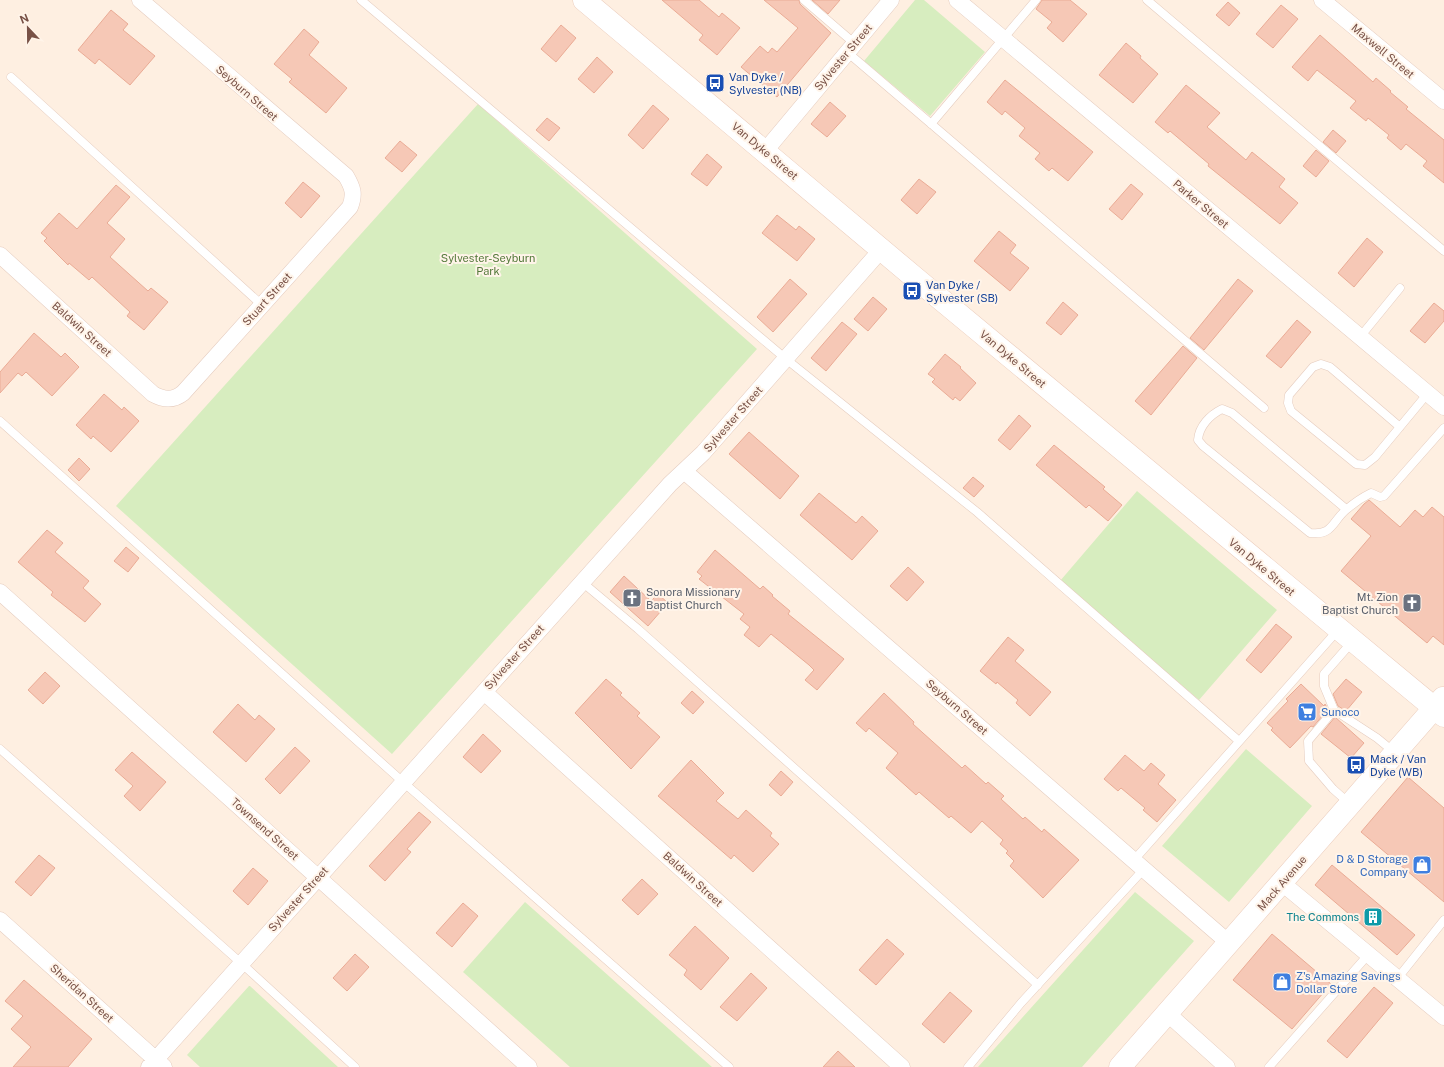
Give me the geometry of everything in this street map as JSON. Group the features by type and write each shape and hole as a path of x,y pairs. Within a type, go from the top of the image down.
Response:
{"main road":[{"name":"Van Dyke Street","path":"584,0 881,250 1346,636 1441,708"},
{"name":"Mack Avenue","path":"1120,1067 1395,754 1441,708"}],"street":[{"name":"Seyburn Street","path":"140,0 346,176 353,188"},
{"name":"Sylvester Street","path":"765,151 891,0"},
{"name":"Parker Street","path":"957,0 1444,407"},
{"name":"Maxwell Street","path":"1322,0 1444,101"},
{"name":"Stuart Street","path":"166,399 172,399 183,393 350,207 353,198 353,188"},
{"name":"Sylvester Street","path":"156,1064 241,963 670,484 703,453 881,250"},
{"name":"Baldwin Street","path":"0,255 153,394 166,399"},
{"name":"Seyburn Street","path":"684,471 1229,943"},
{"name":"Townsend Street","path":"0,592 529,1067"},
{"name":"Baldwin Street","path":"484,692 902,1067"},
{"path":"1282,883 1444,1017"},
{"name":"Sheridan Street","path":"0,920 156,1064"},
{"path":"1167,1013 1228,1067"}],"lane":[{"path":"361,0 786,359 977,512 1239,741"},
{"path":"804,0 851,48 931,124 1264,408"},
{"path":"931,124 1036,0"},
{"path":"1147,0 1444,251"},
{"path":"11,77 262,305"},
{"path":"1360,337 1400,288"},
{"path":"1400,427 1330,367 1321,364 1313,367 1289,395 1288,403 1291,411 1356,464 1365,465 1375,457 1400,427 1428,393"},
{"path":"1346,509 1232,413 1222,409 1214,413 1199,432 1198,440 1203,446 1310,533 1320,534 1329,530 1346,509 1371,493 1380,497 1384,496 1444,428"},
{"path":"0,421 403,782 729,1067"},
{"path":"582,582 650,640 1038,985"},
{"path":"1346,636 1324,674 1324,686 1334,710 1377,738 1395,754"},
{"path":"968,1067 1139,864 1239,741 1346,636"},
{"path":"1334,710 1308,741 1309,761 1333,789 1351,804"},
{"path":"0,749 241,963 355,1067"},
{"path":"1397,978 1444,920"},
{"path":"1269,1067 1368,955"}],"green space":[{"path":"915,0 924,0 985,52 930,116 864,61"},
{"name":"Sylvester-Seyburn Park","path":"478,104 757,349 392,754 116,506"},
{"path":"1137,491 1277,610 1199,700 1060,581"},
{"path":"1246,749 1312,806 1229,902 1162,846"},
{"path":"1135,892 1194,941 1082,1067 978,1067"},
{"path":"525,902 712,1067 570,1067 463,972"},
{"path":"249,986 338,1067 200,1067 187,1055"}],"building":[{"path":"662,0 699,0 719,17 722,13 740,28 717,55 699,40 703,35"},
{"path":"764,0 799,0 800,4 831,33 777,97 741,67 760,46 768,53 772,48 777,52 798,28"},
{"path":"812,0 840,0 828,14"},
{"path":"1042,0 1070,0 1087,14 1063,42 1047,28 1052,22 1036,9"},
{"path":"1228,2 1240,13 1229,26 1216,15"},
{"path":"1281,5 1298,19 1273,48 1256,34"},
{"path":"111,10 128,24 123,30 155,56 130,85 99,59 95,64 78,50"},
{"path":"561,25 576,38 556,62 541,49"},
{"path":"304,29 319,42 309,55 347,88 326,113 289,82 292,79 274,64"},
{"path":"1320,35 1373,82 1376,78 1408,107 1406,109 1444,140 1444,183 1423,166 1427,161 1406,144 1401,150 1387,138 1389,135 1368,118 1366,121 1350,108 1356,101 1317,70 1308,81 1292,67"},
{"path":"1126,43 1158,74 1133,103 1099,75"},
{"path":"597,57 613,72 594,93 578,79"},
{"path":"1005,80 1093,152 1068,181 1052,168 1049,171 1035,159 1040,153 1019,136 1025,128 1005,111 1002,115 987,102"},
{"path":"1186,85 1220,113 1207,127 1246,160 1252,152 1285,179 1279,187 1298,203 1280,224 1208,166 1209,164 1170,131 1168,133 1155,122"},
{"path":"830,102 846,116 827,137 811,124"},
{"path":"653,105 669,119 643,149 628,135"},
{"path":"547,118 560,128 549,141 536,130"},
{"path":"1333,130 1346,141 1336,153 1323,142"},
{"path":"400,141 417,155 402,172 385,158"},
{"path":"1316,150 1329,161 1316,177 1303,166"},
{"path":"707,154 722,167 707,186 691,174"},
{"path":"919,179 936,192 917,214 901,200"},
{"path":"303,182 320,196 301,218 285,203"},
{"path":"1131,184 1143,194 1122,220 1109,209"},
{"path":"116,185 130,197 107,223 125,239 110,257 148,291 151,288 168,302 144,330 127,316 130,312 92,277 89,280 69,263 68,265 44,241 47,238 41,233 59,213 77,229"},
{"path":"777,215 796,230 799,226 815,239 797,261 762,233"},
{"path":"999,231 1016,245 1010,253 1029,268 1010,291 974,261"},
{"path":"1367,238 1383,252 1354,287 1338,273"},
{"path":"790,279 807,294 773,332 757,317"},
{"path":"1238,279 1253,291 1204,350 1190,338"},
{"path":"873,297 887,309 868,331 854,319"},
{"path":"1063,302 1078,315 1061,335 1046,323"},
{"path":"1434,303 1444,311 1444,321 1425,343 1410,331"},
{"path":"1297,320 1311,332 1281,368 1266,356"},
{"path":"842,322 857,334 826,371 811,358"},
{"path":"34,333 61,357 65,353 79,367 52,396 26,372 22,376 18,373 0,393 0,372"},
{"path":"1183,346 1197,358 1151,415 1135,401"},
{"path":"945,354 961,367 960,368 976,383 960,401 955,397 953,400 932,382 935,379 928,374"},
{"path":"104,394 122,410 124,407 139,421 111,452 93,436 91,439 76,425"},
{"path":"1019,415 1031,426 1010,450 998,440"},
{"path":"749,432 799,476 780,499 729,454"},
{"path":"1054,445 1105,487 1103,489 1122,505 1108,521 1089,505 1086,508 1036,465"},
{"path":"79,458 90,469 79,481 68,470"},
{"path":"973,477 984,486 974,497 963,488"},
{"path":"819,493 856,523 862,516 878,531 852,560 800,515"},
{"name":"Mt. Zion Baptist Church","path":"1369,500 1400,527 1415,510 1423,517 1432,507 1444,517 1444,645 1433,636 1427,643 1341,571 1371,536 1351,519"},
{"path":"47,530 63,543 55,552 89,581 83,588 101,604 85,622 51,595 53,592 18,562"},
{"path":"126,547 139,558 128,572 114,561"},
{"path":"715,550 760,589 763,586 773,595 772,596 790,611 788,614 844,659 817,690 805,680 814,670 809,665 771,634 759,647 744,635 750,627 740,619 744,614 699,579 702,576 697,572"},
{"path":"908,567 924,582 907,601 890,586"},
{"name":"Sonora Missionary Baptist Church","path":"624,576 651,601 658,594 668,603 648,626 610,592"},
{"path":"1276,624 1292,637 1261,673 1246,660"},
{"path":"1008,637 1024,650 1015,661 1051,692 1030,716 1016,703 1018,700 997,682 996,684 980,671"},
{"path":"45,672 60,686 43,704 28,690"},
{"path":"606,679 622,693 620,695 640,713 637,716 660,737 631,769 575,713"},
{"path":"1346,679 1362,692 1346,711 1338,706 1333,694"},
{"path":"1301,684 1324,706 1325,704 1328,709 1313,727 1311,726 1290,748 1271,730 1273,728 1267,723 1288,701 1286,699"},
{"path":"692,691 704,702 693,714 681,703"},
{"path":"884,693 914,722 913,724 962,768 965,765 986,784 988,782 1004,796 1001,799 1023,819 1025,817 1042,832 1044,829 1079,860 1043,898 1010,866 1014,861 1006,853 1008,851 1000,844 1003,840 982,821 971,833 951,816 949,818 919,792 916,795 886,768 898,753 869,728 866,732 856,723"},
{"path":"238,704 255,720 259,715 275,729 246,762 213,732"},
{"path":"1335,717 1364,743 1351,758 1321,734"},
{"path":"483,734 501,751 481,773 463,757"},
{"path":"295,747 310,761 280,794 265,779"},
{"path":"132,752 166,782 140,811 124,796 133,786 115,770"},
{"path":"1125,755 1144,771 1151,763 1165,775 1158,784 1176,800 1157,822 1143,810 1145,808 1121,788 1118,791 1104,779"},
{"path":"691,760 724,793 716,801 738,819 746,810 772,833 770,836 779,844 753,872 734,855 731,859 658,796"},
{"path":"781,771 793,782 781,796 769,785"},
{"name":"D & D Storage Company","path":"1408,777 1444,808 1444,902 1361,832"},
{"path":"419,812 431,822 407,849 411,852 385,881 369,866"},
{"path":"39,855 55,868 31,896 15,882"},
{"name":"The Commons","path":"1332,865 1415,935 1397,955 1315,885"},
{"path":"253,868 268,881 248,905 233,891"},
{"path":"642,879 658,894 638,915 622,900"},
{"path":"463,903 478,916 452,947 436,933"},
{"path":"695,926 729,958 701,990 684,975 687,970 669,955"},
{"name":"Z's Amazing Savings Dollar Store","path":"1272,934 1331,984 1292,1029 1233,980"},
{"path":"887,939 904,954 876,985 859,970"},
{"path":"355,954 369,967 347,991 333,978"},
{"path":"751,973 767,988 737,1021 720,1007"},
{"path":"24,980 92,1039 68,1067 13,1067 31,1047 11,1029 23,1016 5,1001"},
{"path":"1374,987 1393,1003 1347,1058 1327,1041"},
{"path":"950,992 972,1011 944,1043 922,1024"},
{"path":"838,1051 855,1067 823,1067"}],"place":[{"name":"Van Dyke / Sylvester (NB)","path":"715,83"},
{"name":"Van Dyke / Sylvester (SB)","path":"912,291"},
{"name":"Sonora Missionary Baptist Church","path":"632,598"},
{"name":"Mt. Zion Baptist Church","path":"1412,603"},
{"name":"Sunoco","path":"1307,712"},
{"name":"Mack / Van Dyke (WB)","path":"1356,765"},
{"name":"D & D Storage Company","path":"1422,865"},
{"name":"The Commons","path":"1373,917"},
{"name":"Z's Amazing Savings Dollar Store","path":"1282,982"}]}
